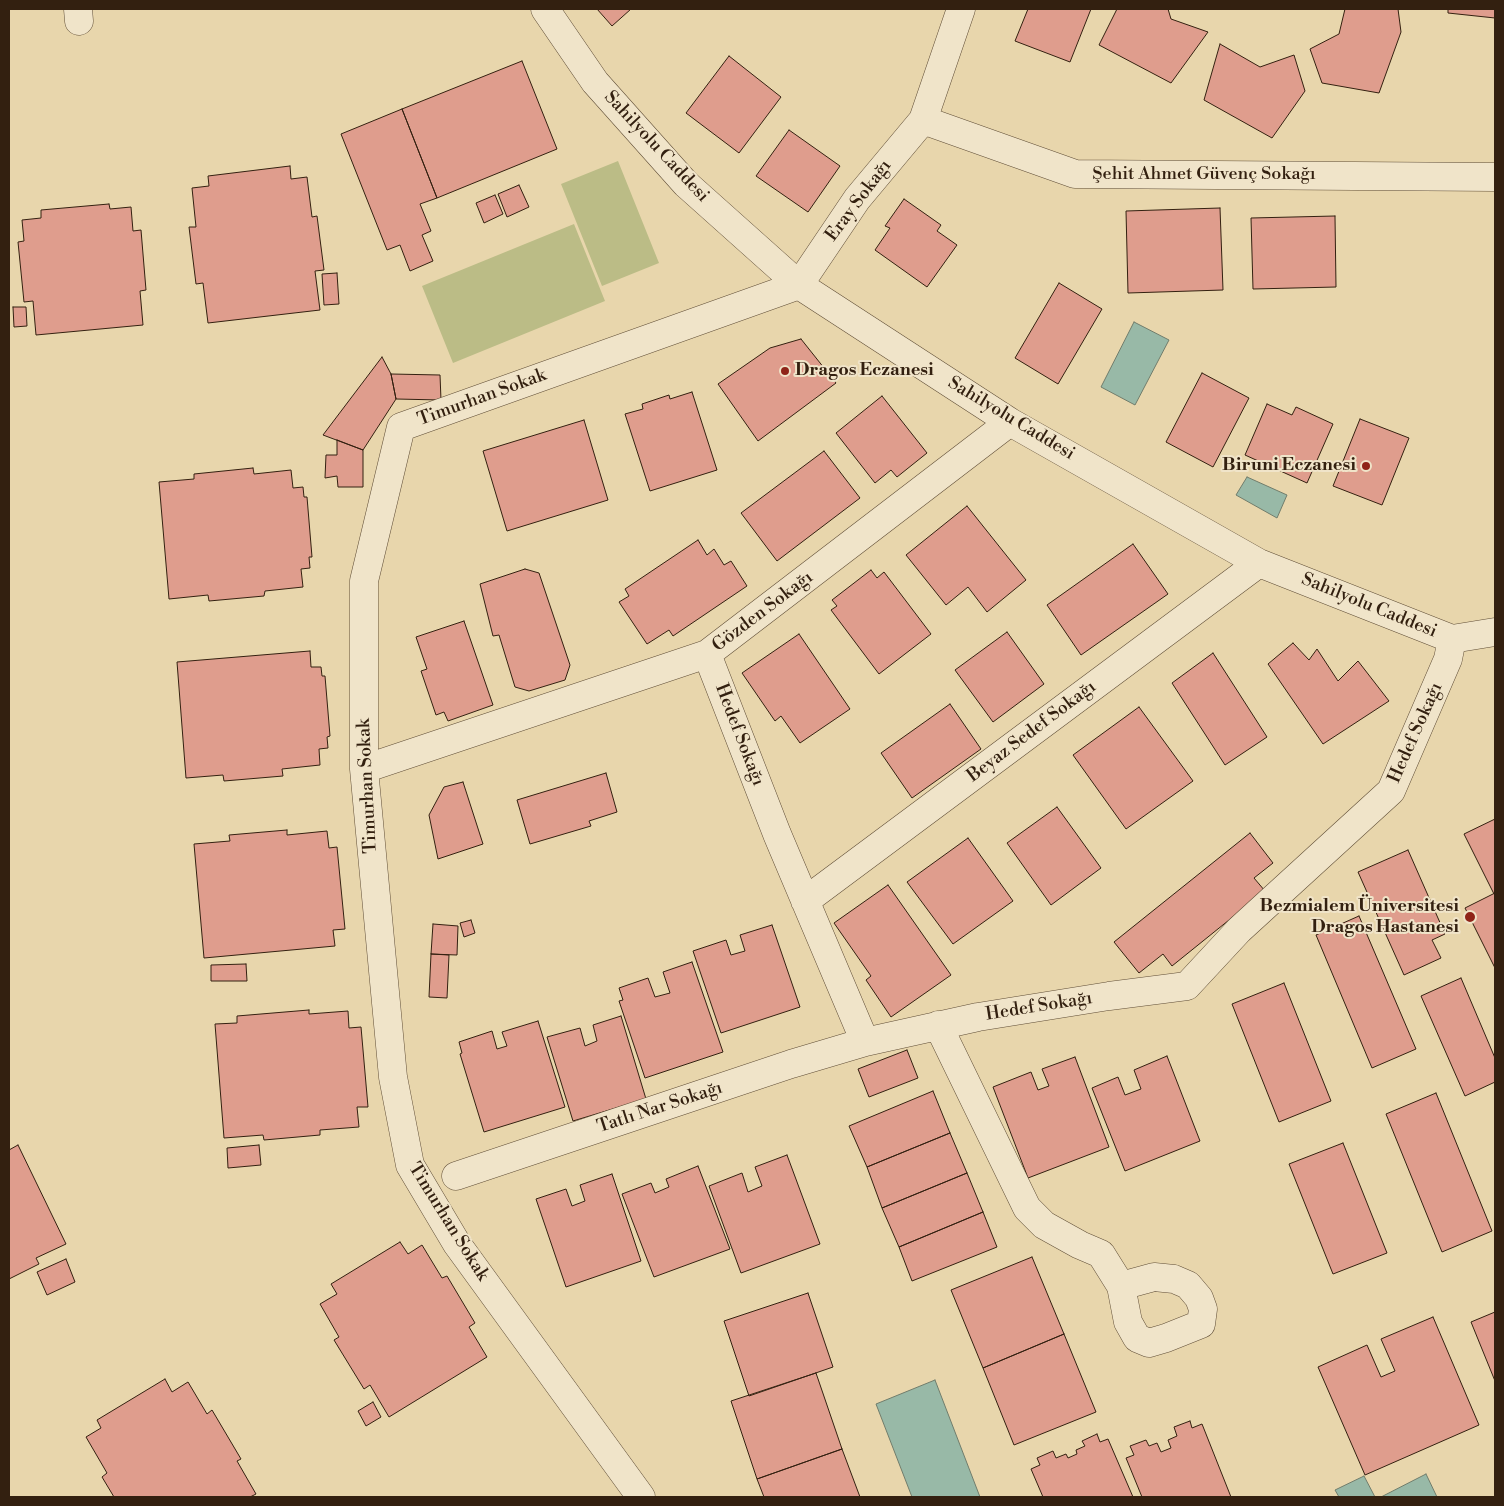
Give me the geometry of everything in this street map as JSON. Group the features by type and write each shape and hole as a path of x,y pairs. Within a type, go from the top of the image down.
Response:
{"street":[{"name":"Sahilyolu Caddesi","path":"545,9 596,82 686,184 799,285 1010,422 1259,563 1452,639 1495,632"},
{"path":"923,120 960,9"},
{"name":"Eray Sokağı","path":"799,285 858,200 923,120"},
{"name":"Şehit Ahmet Güvenç Sokağı","path":"923,120 1076,174 1495,177"},
{"name":"Timurhan Sokak","path":"641,1497 457,1244 410,1165 393,1077 364,769 364,581 401,427 799,285"},
{"name":"Gözden Sokağı","path":"364,769 707,654 1010,422"},
{"name":"Beyaz Sedef Sokağı","path":"805,900 1259,563"},
{"name":"Hedef Sokağı","path":"707,654 777,834 865,1042 938,1025 1099,998 1187,986 1239,930 1391,792 1448,659 1452,639"},
{"path":"938,1025 1027,1208 1044,1225 1080,1245 1101,1254 1121,1286"},
{"name":"Tatlı Nar Sokağı","path":"456,1176 790,1064 865,1042"}],"green space":[{"path":"618,161 659,263 602,286 561,184"},
{"path":"574,224 605,301 453,363 422,286"}],"shaded area":[{"path":"1134,322 1169,340 1135,405 1101,387"},
{"path":"1247,477 1287,495 1277,518 1236,495"},
{"path":"935,1380 980,1497 912,1497 876,1404"},
{"path":"1426,1474 1437,1497 1381,1497"},
{"path":"1364,1476 1375,1497 1339,1497 1335,1490"}],"building":[{"path":"597,9 631,9 612,26"},
{"path":"1028,9 1091,9 1070,62 1015,41"},
{"path":"1117,9 1168,9 1171,19 1208,32 1171,83 1099,45"},
{"path":"1345,9 1398,9 1401,32 1379,93 1322,83 1310,49 1339,34"},
{"path":"1448,9 1495,9 1495,18 1448,13"},
{"path":"1220,44 1260,67 1294,55 1305,91 1272,138 1204,100"},
{"path":"729,56 781,97 739,153 686,113"},
{"path":"522,61 557,149 437,198 402,109"},
{"path":"402,109 437,198 420,204 431,231 422,235 433,261 410,271 400,245 387,250 341,134"},
{"path":"789,130 840,166 808,212 756,176"},
{"path":"290,166 291,179 307,177 312,217 317,216 324,270 315,271 320,310 208,323 203,283 196,284 189,227 196,227 192,188 209,186 208,176"},
{"path":"519,185 529,207 507,217 498,194"},
{"path":"495,195 503,214 484,223 476,203"},
{"path":"904,199 941,225 937,231 957,245 927,287 875,250 890,228 885,226"},
{"path":"109,204 110,209 131,207 133,231 141,230 146,290 140,291 143,325 36,335 33,301 24,302 18,242 24,241 22,220 41,218 41,210"},
{"path":"1220,208 1223,290 1128,293 1126,211"},
{"path":"1335,216 1336,287 1253,289 1251,218"},
{"path":"337,273 339,304 324,305 322,274"},
{"path":"1059,283 1102,309 1058,384 1015,358"},
{"path":"13,307 26,307 27,326 14,327"},
{"path":"801,339 836,383 758,441 718,384 770,348"},
{"path":"382,357 391,374 396,399 363,450 323,435"},
{"path":"1202,373 1249,398 1213,467 1166,442"},
{"path":"391,374 440,375 441,400 396,399"},
{"path":"692,392 717,470 650,491 625,414 643,409 642,404 669,395 670,399"},
{"path":"882,396 927,453 897,477 891,470 875,483 836,433"},
{"path":"1267,404 1292,415 1296,407 1333,424 1307,483 1245,455"},
{"path":"1360,419 1409,438 1382,505 1333,486"},
{"path":"584,420 608,500 507,531 483,451"},
{"path":"337,440 363,450 363,487 338,487 337,476 325,478 326,455 337,455"},
{"path":"824,451 860,498 777,561 741,513"},
{"path":"253,468 254,474 291,470 293,488 303,487 304,497 307,497 312,557 309,557 310,568 301,569 303,587 265,591 264,596 209,601 208,595 169,599 159,482 194,479 194,474"},
{"path":"967,506 1026,580 987,612 968,587 946,605 906,555"},
{"path":"698,540 707,555 714,549 724,565 731,561 747,586 673,636 669,630 647,644 619,602 629,596 625,589"},
{"path":"1133,544 1168,594 1081,655 1047,605"},
{"path":"525,569 539,573 570,665 565,680 529,691 515,687 499,635 493,636 480,584"},
{"path":"871,570 877,578 884,572 931,634 879,674 831,610 837,606 832,600"},
{"path":"464,621 493,705 448,721 444,712 436,715 421,671 427,669 416,637"},
{"path":"1007,632 1044,684 993,722 955,670"},
{"path":"799,634 850,709 800,743 781,716 775,721 742,673"},
{"path":"1293,643 1309,660 1317,649 1338,681 1358,661 1389,701 1323,744 1268,664"},
{"path":"310,651 311,667 321,667 322,676 325,676 330,736 327,737 328,748 319,749 320,765 282,769 283,776 224,781 223,775 186,778 177,662"},
{"path":"1213,653 1267,737 1225,765 1172,683"},
{"path":"950,704 981,749 912,798 881,753"},
{"path":"1139,707 1193,781 1126,829 1073,755"},
{"path":"606,773 617,812 589,821 591,826 530,844 517,800"},
{"path":"463,782 483,844 438,859 429,815 444,787"},
{"path":"1057,807 1101,868 1051,905 1007,843"},
{"path":"1495,819 1495,893 1494,894 1464,834"},
{"path":"287,830 287,835 327,831 329,848 337,847 345,929 333,930 335,946 204,958 194,844 230,841 229,835"},
{"path":"1250,833 1273,863 1254,878 1265,891 1172,966 1163,954 1139,973 1114,942"},
{"path":"968,838 1013,901 953,944 907,882"},
{"path":"1408,850 1445,934 1432,940 1441,958 1404,975 1358,872"},
{"path":"888,885 951,975 891,1017 866,980 871,976 834,923"},
{"path":"1495,893 1495,968 1465,908"},
{"path":"1359,916 1416,1049 1372,1068 1316,935"},
{"path":"471,920 475,933 464,937 460,923"},
{"path":"433,924 458,926 457,955 431,954"},
{"path":"772,925 800,1007 721,1033 693,951 726,940 731,955 745,951 740,935"},
{"path":"431,954 449,955 447,998 429,997"},
{"path":"692,962 723,1052 645,1078 619,1001 623,1000 619,988 648,978 655,997 670,993 663,972"},
{"path":"246,964 247,981 211,981 211,965"},
{"path":"1461,978 1495,1058 1495,1082 1465,1096 1421,996"},
{"path":"1284,983 1331,1101 1279,1122 1232,1004"},
{"path":"309,1010 309,1014 348,1011 349,1028 361,1027 368,1107 357,1107 359,1127 320,1130 320,1135 264,1140 263,1135 224,1138 215,1024 237,1023 237,1016"},
{"path":"621,1016 646,1099 573,1121 547,1037 580,1028 585,1046 597,1041 593,1025"},
{"path":"538,1021 565,1107 484,1132 460,1054 462,1053 459,1042 492,1031 497,1049 507,1046 502,1032"},
{"path":"907,1050 918,1078 869,1097 858,1069"},
{"path":"1167,1056 1200,1141 1125,1171 1092,1088 1118,1077 1125,1095 1141,1089 1134,1070"},
{"path":"1075,1057 1109,1147 1028,1178 993,1087 1031,1072 1038,1090 1049,1086 1042,1069"},
{"path":"933,1091 950,1133 867,1167 849,1126"},
{"path":"1436,1093 1492,1231 1442,1252 1386,1114"},
{"path":"950,1133 967,1173 882,1208 867,1167"},
{"path":"1343,1143 1387,1253 1333,1274 1289,1164"},
{"path":"18,1145 66,1244 36,1258 39,1264 9,1279 9,1150"},
{"path":"259,1145 261,1165 228,1168 227,1148"},
{"path":"787,1155 820,1244 741,1273 709,1186 742,1173 748,1192 762,1186 755,1167"},
{"path":"698,1166 730,1249 654,1277 622,1194 651,1183 655,1193 669,1187 666,1179"},
{"path":"967,1173 983,1212 899,1247 882,1208"},
{"path":"612,1174 641,1261 566,1287 536,1199 566,1189 572,1206 585,1201 580,1185"},
{"path":"983,1212 997,1247 912,1281 899,1247"},
{"path":"400,1242 408,1254 422,1245 442,1278 447,1276 475,1323 469,1327 487,1357 389,1417 370,1385 364,1389 334,1340 339,1337 320,1304 337,1294 331,1284"},
{"path":"1032,1257 1064,1334 983,1368 951,1290"},
{"path":"66,1259 75,1282 47,1295 37,1272"},
{"path":"808,1293 833,1367 749,1396 724,1321"},
{"path":"1495,1312 1495,1381 1471,1322"},
{"path":"1433,1317 1479,1425 1365,1475 1318,1367 1367,1345 1381,1377 1395,1371 1381,1339"},
{"path":"1064,1334 1096,1412 1014,1445 983,1368"},
{"path":"816,1373 842,1449 757,1479 731,1401"},
{"path":"165,1379 172,1392 188,1382 207,1414 212,1410 241,1459 237,1461 256,1494 250,1497 114,1497 102,1477 107,1473 86,1437 101,1428 97,1420"},
{"path":"373,1402 381,1417 366,1426 358,1411"},
{"path":"1190,1421 1192,1428 1202,1424 1231,1497 1142,1497 1126,1458 1134,1455 1130,1446 1146,1440 1149,1446 1157,1443 1161,1452 1171,1448 1168,1440 1177,1436 1174,1427"},
{"path":"1097,1434 1100,1442 1108,1439 1133,1497 1043,1497 1031,1469 1040,1465 1037,1458 1053,1451 1056,1458 1066,1454 1068,1458 1077,1454 1076,1450 1085,1446 1082,1441"},
{"path":"842,1449 860,1497 764,1497 757,1479"}],"place":[{"name":"Dragos Eczanesi","path":"785,371"},
{"name":"Biruni Eczanesi","path":"1366,466"},
{"name":"Bezmialem Üniversitesi Dragos Hastanesi","path":"1470,917"}]}
